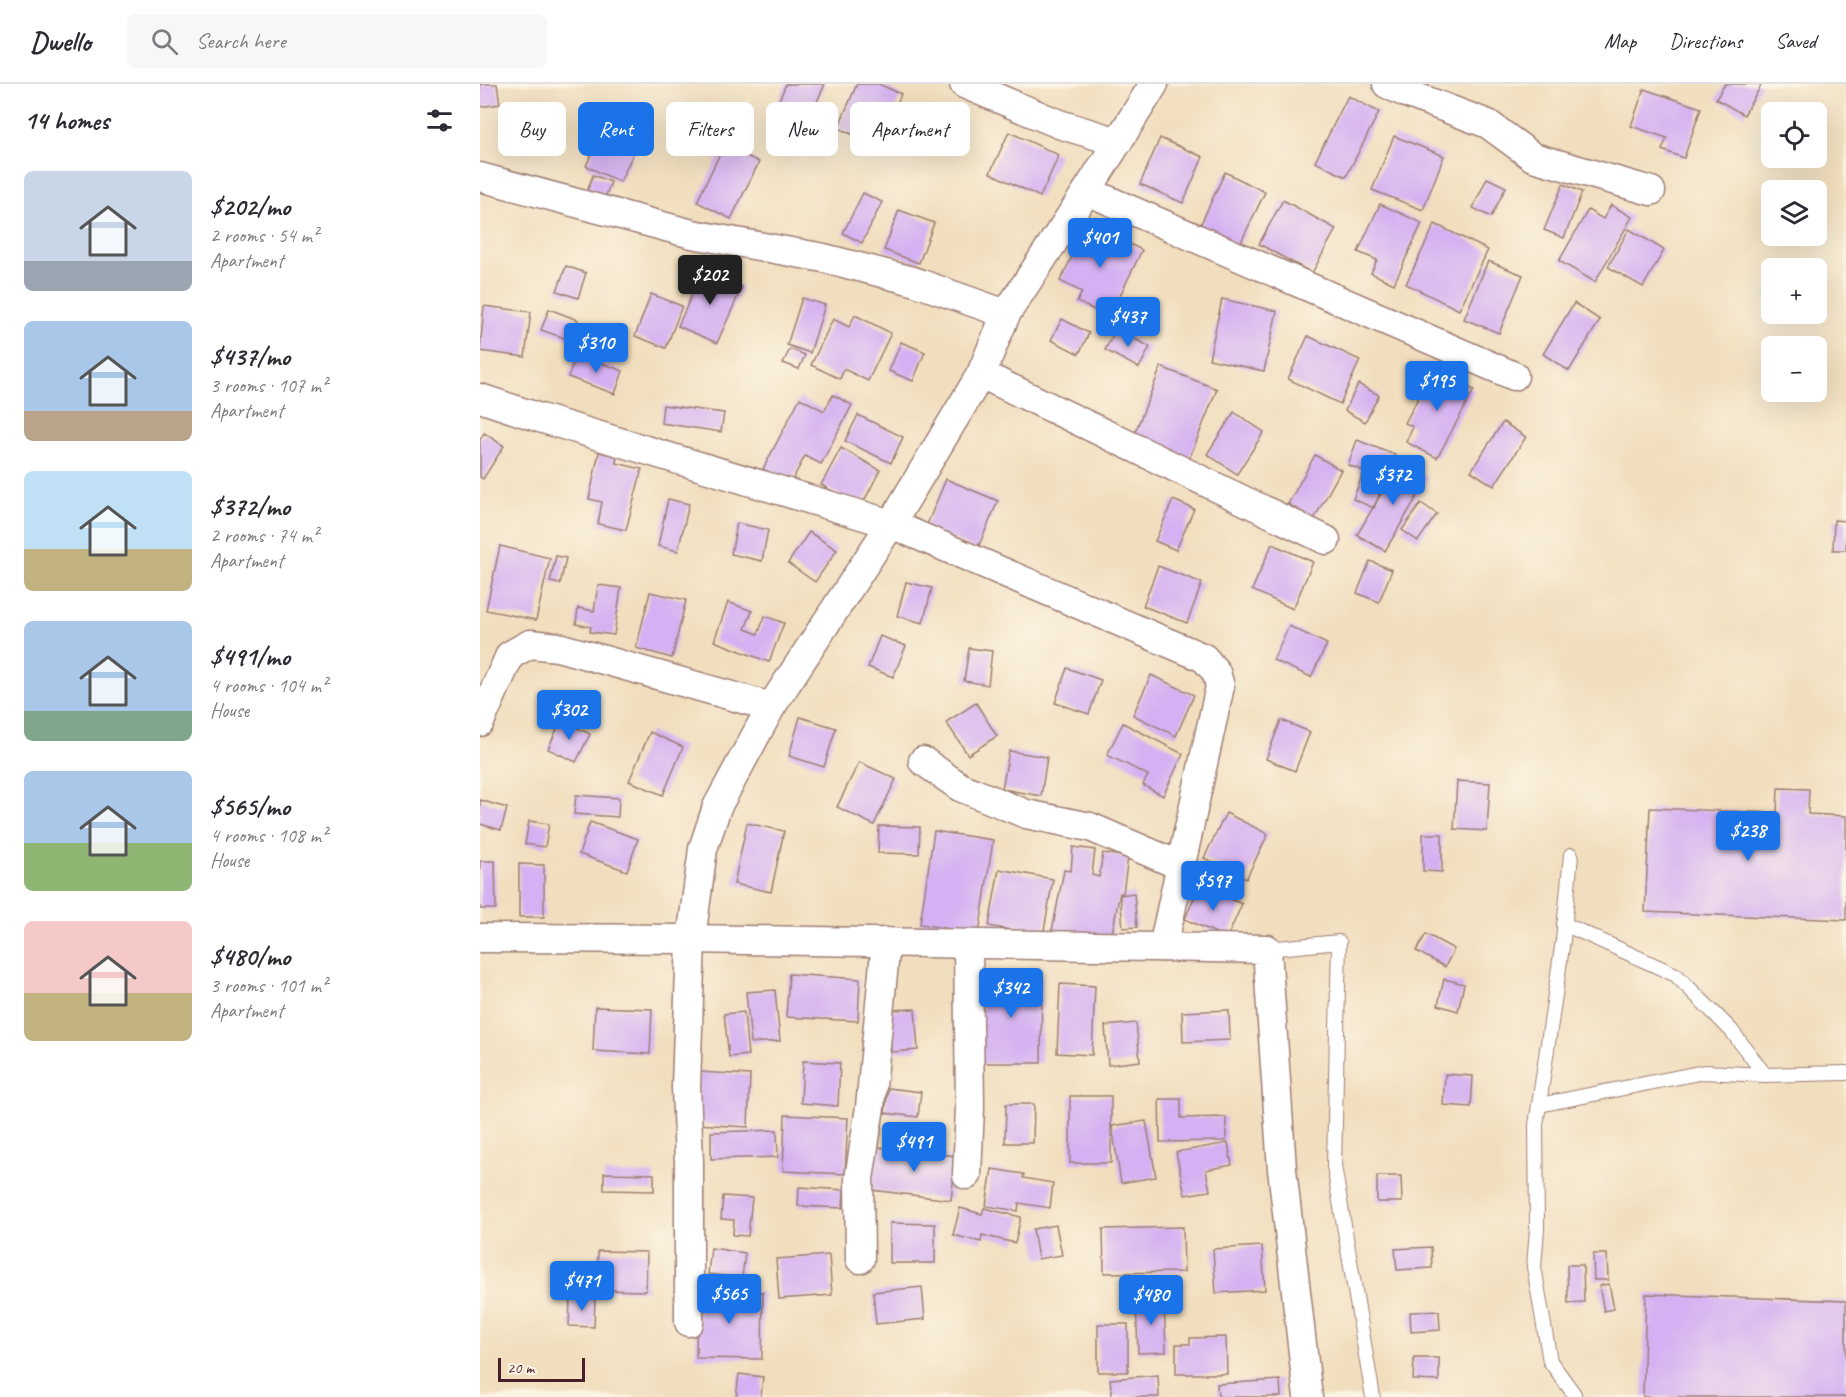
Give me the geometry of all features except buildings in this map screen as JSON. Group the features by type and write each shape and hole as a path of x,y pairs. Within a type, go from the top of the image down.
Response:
{"street":[{"path":"964,84 1059,124 1118,142"},
{"path":"689,1322 689,1163 686,1087 691,939 703,849 717,807 771,707 891,524 981,375 1006,314 1154,84"},
{"path":"1387,84 1488,124 1533,157 1651,191"},
{"path":"480,177 692,234 824,258 913,281 1006,314"},
{"path":"1087,191 1514,376"},
{"path":"981,375 1326,540"},
{"path":"480,398 891,524 1204,658 1216,672 1220,686 1163,947"},
{"path":"480,722 510,655 530,644 558,647 771,707"},
{"path":"923,761 960,787 1026,814 1090,827 1181,866"},
{"path":"480,938 1267,948 1282,1169 1308,1397"},
{"path":"860,1259 859,1179 870,1107 886,942"},
{"path":"968,944 970,1107 968,1175"}],"lane":[{"path":"1571,855 1564,924 1536,1125 1537,1229 1534,1268 1550,1361 1574,1394"},
{"path":"1564,924 1676,975 1731,1030 1766,1075"},
{"path":"1267,948 1339,942 1334,1166 1373,1397"},
{"path":"1539,1105 1704,1072 1766,1075 1846,1073"}]}
